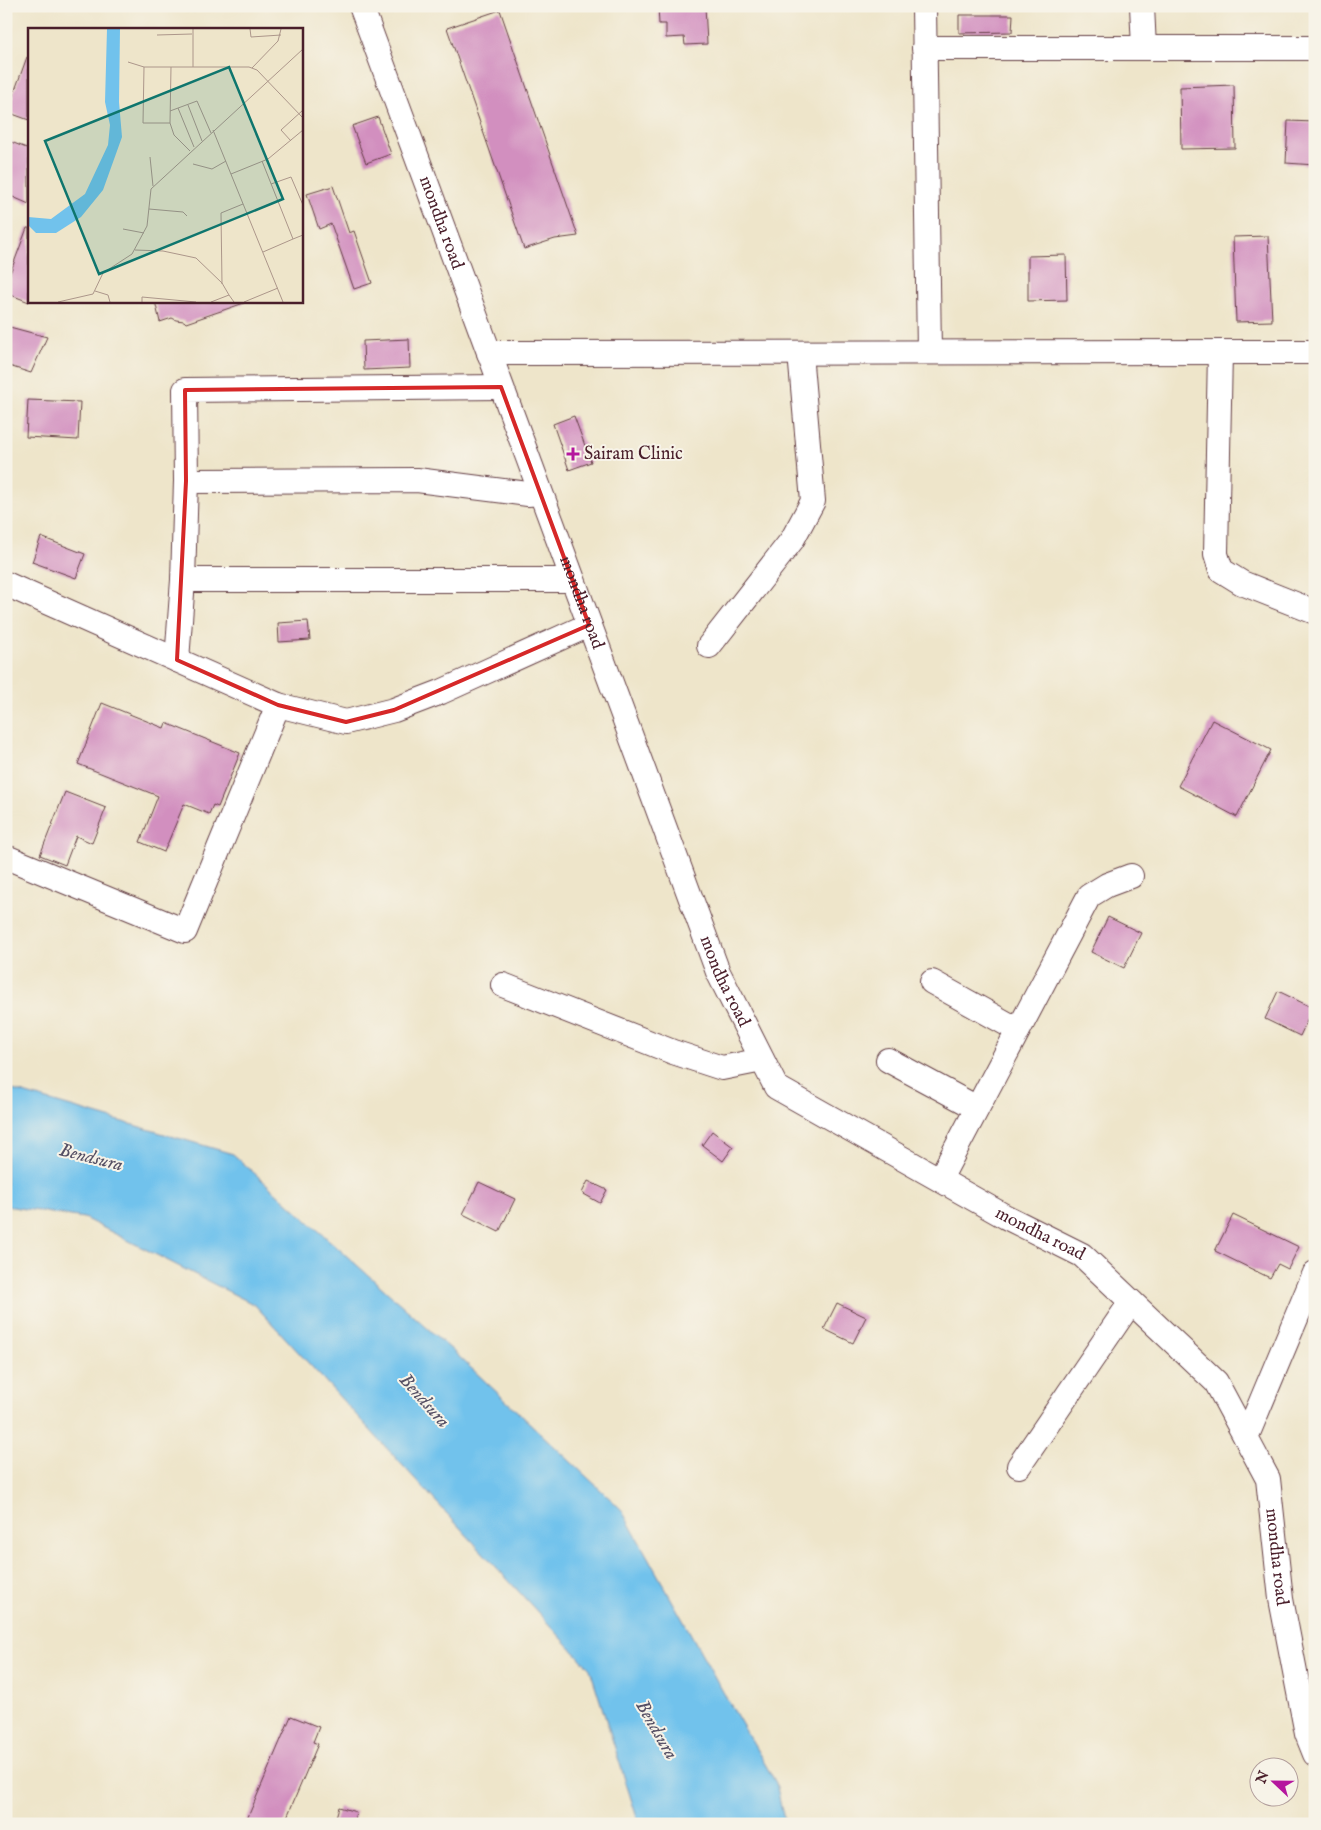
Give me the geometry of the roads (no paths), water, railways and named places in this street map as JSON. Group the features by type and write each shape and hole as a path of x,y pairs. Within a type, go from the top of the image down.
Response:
{"street":[{"name":"mondha road","path":"360,6 718,972 776,1087 1006,1217 1082,1255 1216,1382 1268,1479 1281,1600 1307,1734 1315,1754"},
{"path":"924,6 930,352"},
{"path":"1142,6 1144,48"},
{"path":"924,48 1315,48"},
{"path":"1220,352 1216,554 1218,562 1222,570 1242,583 1315,612"},
{"path":"489,353 1315,352"},
{"path":"709,646 792,540 813,501 800,353"},
{"path":"177,660 183,580 186,481 185,390 501,388"},
{"path":"186,481 417,480 528,494 540,493"},
{"path":"183,580 572,580"},
{"path":"6,584 278,705 346,722 394,710 441,692 589,625"},
{"path":"6,857 185,931 278,705"},
{"path":"940,1179 1089,896 1102,888 1131,876"},
{"path":"932,982 1018,1030"},
{"path":"503,985 673,1052 722,1068 762,1060"},
{"path":"888,1060 977,1108"},
{"path":"1246,1438 1315,1273"},
{"path":"1019,1466 1131,1302"}],"water":[{"name":"Bendsura","path":"6,1088 233,1154 454,1352 621,1509 776,1783 785,1824 639,1824 590,1669 255,1305 84,1218 6,1206"}],"place":[{"name":"Sairam Clinic","path":"573,454"}]}
